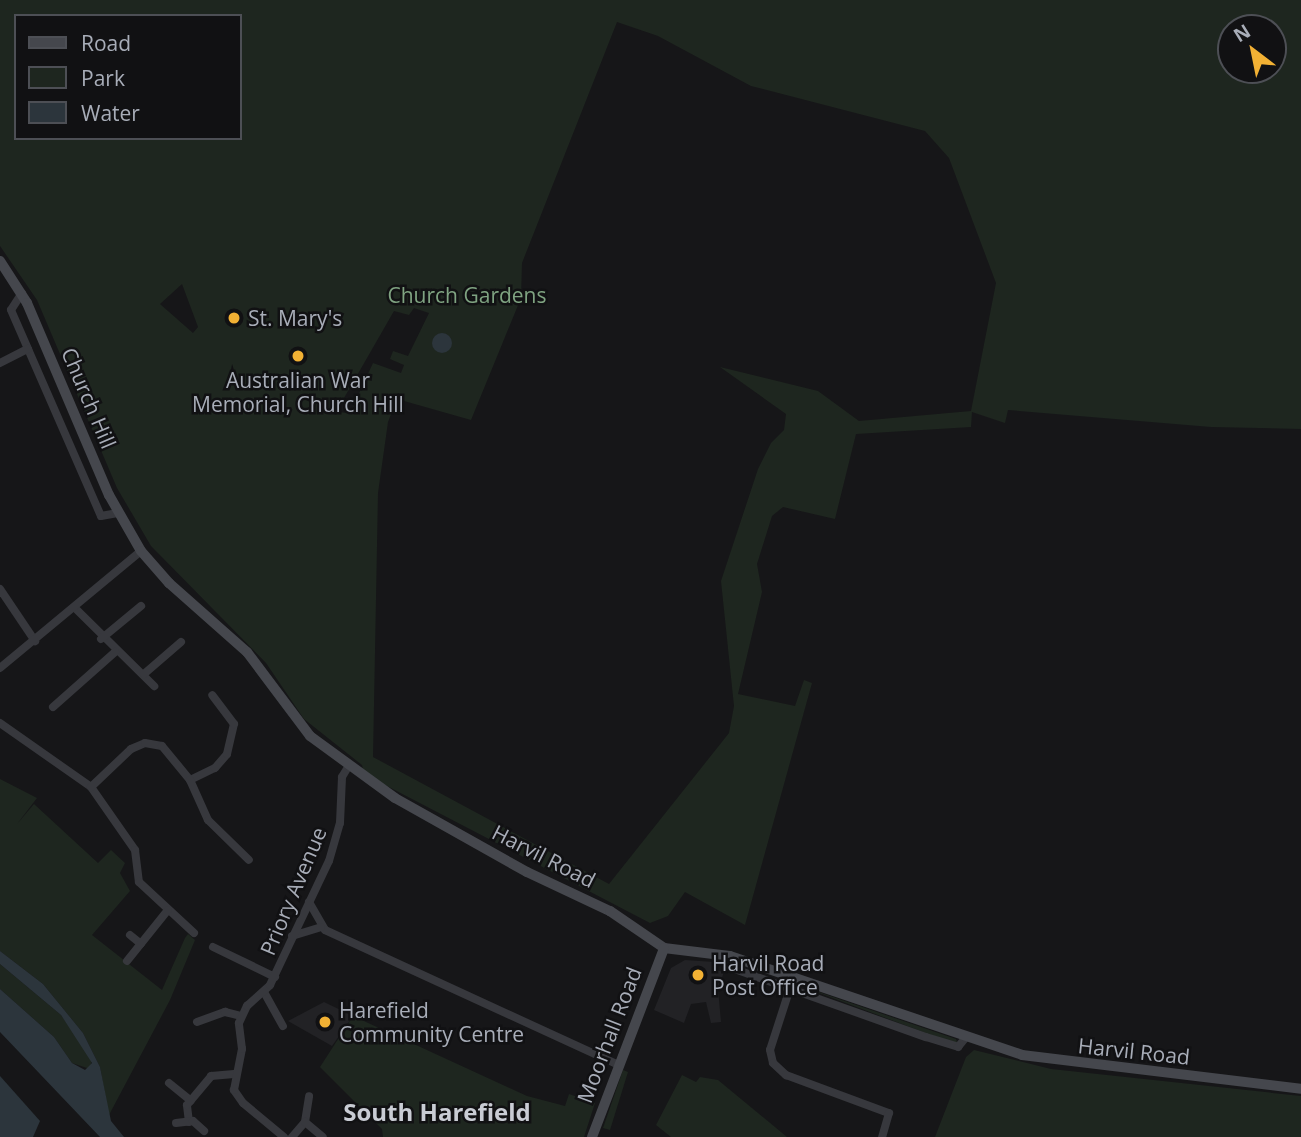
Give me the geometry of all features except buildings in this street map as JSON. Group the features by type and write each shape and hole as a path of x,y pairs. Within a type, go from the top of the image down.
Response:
{"street":[{"name":"Church Hill","path":"0,261 22,293 118,513 141,551"},
{"path":"22,293 15,297 11,310 28,349 101,516 118,513"},
{"path":"0,363 28,349"},
{"path":"0,668 76,610 141,551"},
{"name":"Harvil Road","path":"141,551 247,652 298,723 348,767 525,871 610,911 664,948 730,956 791,983 1057,1062 1301,1089"},
{"path":"0,589 35,641"},
{"path":"102,639 141,606"},
{"path":"76,610 115,652 144,674 154,686"},
{"path":"144,674 181,642"},
{"path":"53,707 115,652"},
{"path":"190,780 215,768 227,754 234,724 212,695"},
{"path":"0,723 91,787 135,850 139,883 194,933"},
{"path":"91,787 131,749 145,743 166,749 190,780 208,820 249,860"},
{"name":"Priory Avenue","path":"241,1016 275,977 336,843 342,778 348,767"},
{"path":"309,902 321,927 616,1064"},
{"path":"127,961 167,910"},
{"path":"292,936 321,927"},
{"path":"130,935 141,944"},
{"path":"213,947 275,977"},
{"name":"Moorhall Road","path":"592,1137 616,1064 664,948"},
{"path":"791,983 770,1050 776,1068 889,1113 882,1137"},
{"path":"264,992 283,1026"},
{"path":"197,1022 225,1013 241,1016 242,1049 234,1074 237,1097 284,1137"},
{"path":"189,1122 191,1101 211,1076 234,1074"},
{"path":"169,1083 191,1101"},
{"path":"292,1137 305,1122 309,1096"},
{"path":"176,1124 189,1122 204,1131"},
{"path":"305,1122 323,1137"}],"shaded area":[{"path":"685,960 714,962 716,970 724,972 718,989 721,1022 711,1023 706,1002 691,1004 684,1023 654,1010 671,968"},
{"path":"324,1002 353,1016 332,1046 288,1021"}],"green space":[{"name":"Church Gardens","path":"0,0 1301,0 1301,429 1211,427 1008,410 1005,423 972,412 971,427 856,434 835,519 783,507 772,516 757,564 762,592 738,694 795,706 804,680 812,683 745,925 685,892 668,916 650,923 364,774 362,765 304,719 266,663 151,546 117,488 37,300 0,246","holes":["617,22 658,36 751,86 925,131 949,158 996,283 971,411 859,421 818,391 720,367 786,414 784,430 771,443 758,469 721,581 734,706 729,733 609,884 373,757 378,493 388,422 397,399 471,420 521,298 522,263","182,284 198,327 193,333 160,304","414,308 429,313 408,356 393,351 390,359 404,365 401,373 373,363 350,413 336,412 394,311 409,315"]},
{"path":"0,779 37,798 17,824 34,804 98,863 111,850 125,863 120,873 130,891 92,935 162,990 185,938 188,934 195,940 170,1000 109,1115 100,1067 83,1033 43,984 0,951"},
{"path":"0,964 61,1015 92,1059 90,1069 72,1063 54,1037 0,989"},
{"path":"798,985 956,1039 957,1042 955,1044"},
{"path":"353,1016 527,1096 565,1106 569,1094 595,1103 584,1137 383,1137 382,1129 320,1067"},
{"path":"974,1050 1051,1069 1301,1096 1301,1137 935,1137 966,1057"},
{"path":"623,1070 628,1072 610,1130 603,1128"},
{"path":"682,1075 696,1082 700,1077 718,1080 787,1137 671,1137 656,1125"}],"water":[{"path":"442,333 449,336 452,343 449,350 442,353 435,350 432,343 435,336"},
{"path":"0,951 43,984 83,1033 100,1067 111,1121 124,1137 100,1137 0,1032 0,989 54,1037 72,1063 85,1070 92,1063 61,1015 0,964"},
{"path":"0,1076 40,1121 33,1137 0,1137"}],"place":[{"name":"St. Mary's","path":"234,318"},
{"name":"Australian War Memorial, Church Hill","path":"298,356"},
{"name":"Harvil Road Post Office","path":"698,975"},
{"name":"Harefield Community Centre","path":"325,1022"}],"district":[{"name":"South Harefield","path":"437,1112"}]}
